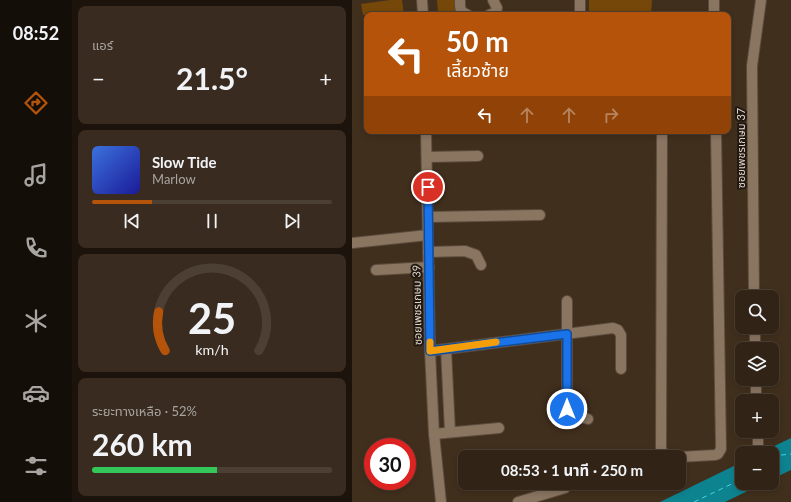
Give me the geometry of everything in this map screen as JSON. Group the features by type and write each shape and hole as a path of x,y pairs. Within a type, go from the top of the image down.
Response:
{"street":[{"path":"422,0 423,12"},
{"path":"460,0 461,12"},
{"path":"493,0 497,8 496,12"},
{"path":"580,0 580,12"},
{"path":"714,0 714,12"},
{"name":"ซอยเพชรเกษม 37","path":"754,290 752,66 761,0"},
{"name":"ซอยเพชรเกษม 39","path":"426,134 430,351 434,434 441,502"},
{"path":"661,450 662,134"},
{"path":"686,457 715,455 721,450 716,134"},
{"path":"427,157 478,156"},
{"path":"428,216 540,215"},
{"path":"352,243 428,235"},
{"path":"428,252 465,251 476,255 481,265"},
{"path":"376,270 429,267"},
{"path":"567,301 567,409 568,413 574,416 588,418"},
{"path":"430,351 613,328 618,330 621,335 621,368"},
{"path":"446,349 450,432"},
{"path":"434,434 499,428"},
{"path":"518,502 558,490"}],"water":[{"path":"791,438 791,470 779,476 779,446 774,446"},
{"path":"735,465 735,490 750,490 725,502 660,502"}],"building":[{"path":"402,0 404,12 364,12 363,15 361,4"},
{"path":"437,0 454,0 455,12 438,12"},
{"path":"589,0 652,0 651,12 589,12"}],"ferry route":[{"path":"779,455 791,454"},
{"path":"694,502 735,482"}],"slow traffic":[{"path":"430,342 430,351 496,342"}],"route":[{"path":"428,187 430,351 567,334 567,409"}]}
